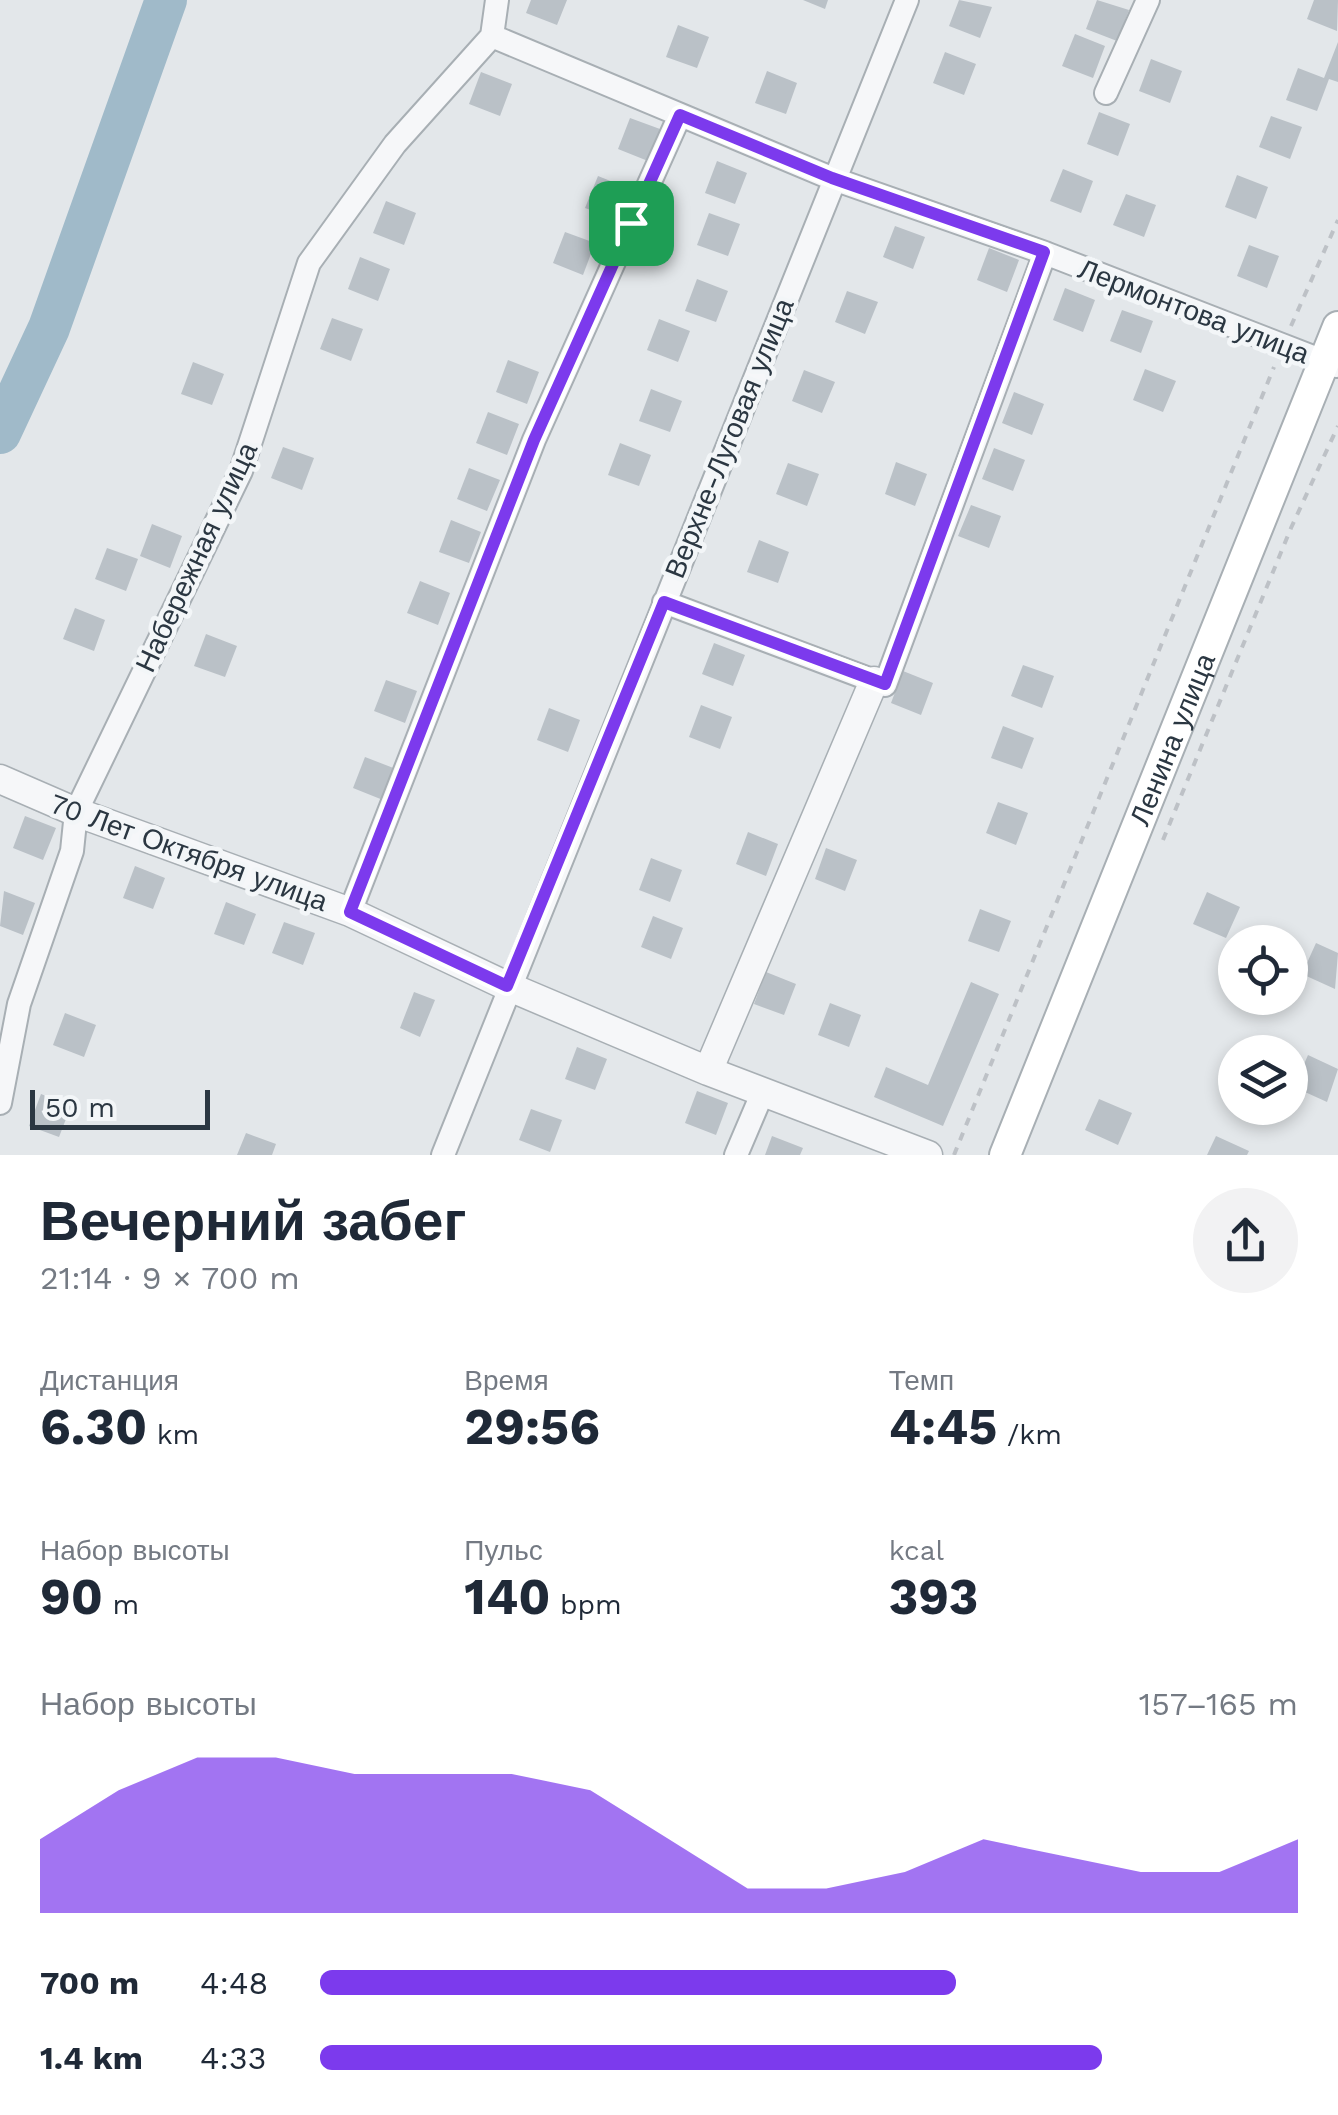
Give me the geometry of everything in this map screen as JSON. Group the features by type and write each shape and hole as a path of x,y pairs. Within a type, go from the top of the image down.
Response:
{"main road":[{"name":"Ленина улица","path":"1005,1155 1330,364 1338,326"}],"street":[{"path":"492,36 497,0"},
{"name":"Верхне-Луговая улица","path":"442,1155 832,178 907,0"},
{"path":"1106,93 1148,0"},
{"name":"Лермонтова улица","path":"492,36 832,178 1044,252 1330,364"},
{"name":"Набережная улица","path":"0,1103 19,1004 72,852 76,812 240,471 309,262 395,144 492,36"},
{"path":"350,912 534,440 680,115"},
{"path":"708,1071 880,682 1044,252"},
{"path":"664,602 880,682"},
{"name":"70 Лет Октября улица","path":"0,780 76,812 350,912 507,986 762,1094 928,1155"},
{"path":"736,1155 762,1094"}],"path":[{"path":"954,1155 1282,345 1338,220"},
{"path":"1163,841 1291,528 1338,426"}],"building":[{"path":"531,0 567,0 557,25 526,13"},
{"path":"803,0 828,0 825,9"},
{"path":"959,0 992,7 980,38 949,26"},
{"path":"1097,0 1129,10 1117,41 1086,29"},
{"path":"1314,0 1338,0 1337,31 1307,19"},
{"path":"678,25 709,37 697,68 666,57"},
{"path":"1075,34 1105,46 1093,78 1062,66"},
{"path":"1338,42 1338,82 1329,79 1317,111 1286,100 1298,68 1324,78"},
{"path":"945,52 976,64 964,95 933,83"},
{"path":"1151,59 1182,71 1170,103 1139,91"},
{"path":"767,71 797,83 786,114 755,103"},
{"path":"481,72 512,84 500,116 469,104"},
{"path":"1099,112 1130,124 1118,156 1087,144"},
{"path":"1271,116 1302,127 1290,159 1259,147"},
{"path":"630,118 660,129 648,161 618,149"},
{"path":"717,161 747,173 735,204 705,193"},
{"path":"1063,169 1093,181 1081,213 1050,201"},
{"path":"1237,175 1268,187 1256,219 1225,207"},
{"path":"598,176 628,188 616,219 585,208"},
{"path":"1126,194 1156,205 1144,237 1113,225"},
{"path":"386,201 416,213 404,245 373,233"},
{"path":"709,213 740,224 728,256 697,245"},
{"path":"895,226 925,237 913,269 883,257"},
{"path":"565,232 595,243 583,275 553,263"},
{"path":"1249,245 1279,256 1267,288 1237,276"},
{"path":"989,248 1019,260 1007,292 977,280"},
{"path":"360,257 390,269 378,301 348,289"},
{"path":"697,279 728,291 716,322 685,311"},
{"path":"1065,288 1095,300 1083,332 1053,320"},
{"path":"847,291 878,302 865,334 835,322"},
{"path":"1122,310 1153,321 1141,353 1110,341"},
{"path":"332,318 363,329 351,361 320,349"},
{"path":"659,319 690,331 678,362 647,350"},
{"path":"508,360 539,372 527,404 496,392"},
{"path":"193,362 224,374 212,405 181,394"},
{"path":"1145,369 1176,381 1163,412 1133,400"},
{"path":"804,370 835,382 822,413 792,401"},
{"path":"651,389 682,401 670,432 639,421"},
{"path":"1014,392 1044,404 1032,435 1002,423"},
{"path":"488,412 519,424 507,455 476,443"},
{"path":"620,443 651,455 639,486 608,475"},
{"path":"283,447 314,458 302,490 271,478"},
{"path":"994,448 1025,460 1013,491 982,479"},
{"path":"896,462 927,474 915,506 885,494"},
{"path":"788,463 819,474 807,506 776,494"},
{"path":"469,468 500,480 487,511 457,499"},
{"path":"971,505 1001,516 989,548 958,536"},
{"path":"451,520 481,532 469,563 439,552"},
{"path":"152,524 182,536 170,568 140,556"},
{"path":"759,540 789,552 778,583 747,572"},
{"path":"107,548 138,559 126,591 95,579"},
{"path":"420,581 450,593 438,625 407,613"},
{"path":"75,608 105,620 94,651 63,639"},
{"path":"206,634 237,646 225,677 194,666"},
{"path":"714,643 745,655 733,686 702,674"},
{"path":"1023,665 1054,676 1042,708 1011,696"},
{"path":"903,671 933,683 921,715 891,703"},
{"path":"386,680 417,691 405,723 374,711"},
{"path":"701,705 732,717 720,749 689,737"},
{"path":"549,708 580,720 568,752 537,740"},
{"path":"1003,726 1034,738 1022,769 991,758"},
{"path":"365,757 396,769 383,800 353,788"},
{"path":"998,802 1028,813 1016,845 986,833"},
{"path":"25,816 56,828 43,860 13,848"},
{"path":"748,832 778,844 766,876 736,864"},
{"path":"826,848 857,860 845,891 815,879"},
{"path":"651,858 682,870 670,902 639,890"},
{"path":"135,866 165,878 153,909 123,898"},
{"path":"4,891 35,903 23,935 0,926"},
{"path":"1207,892 1240,907 1232,925 1218,925 1218,935 1193,924"},
{"path":"226,902 256,914 244,945 214,934"},
{"path":"980,909 1011,921 999,952 968,941"},
{"path":"653,916 683,928 671,959 641,947"},
{"path":"284,922 315,933 303,965 272,953"},
{"path":"1316,943 1338,953 1335,989 1308,977 1308,961"},
{"path":"766,972 796,984 784,1015 754,1004"},
{"path":"971,982 999,994 943,1126 874,1097 886,1067 928,1085"},
{"path":"414,992 435,1000 420,1037 400,1028"},
{"path":"830,1003 861,1015 849,1047 818,1035"},
{"path":"65,1013 96,1025 84,1057 53,1045"},
{"path":"577,1047 607,1059 595,1090 565,1079"},
{"path":"1308,1055 1338,1069 1327,1102 1308,1093"},
{"path":"697,1091 728,1103 716,1135 685,1123"},
{"path":"41,1094 71,1106 59,1137 29,1126"},
{"path":"1099,1099 1132,1113 1118,1145 1085,1130"},
{"path":"531,1109 562,1120 550,1152 519,1140"},
{"path":"246,1133 276,1144 272,1155 237,1155"},
{"path":"772,1136 803,1148 800,1155 765,1155"},
{"path":"1216,1136 1249,1151 1247,1155 1207,1155"}],"waterway":[{"path":"0,433 49,328 166,0"}],"route":[{"path":"680,115 832,178 1044,252 885,684 664,602 507,986 350,912 534,440 631,223 680,115"}]}
